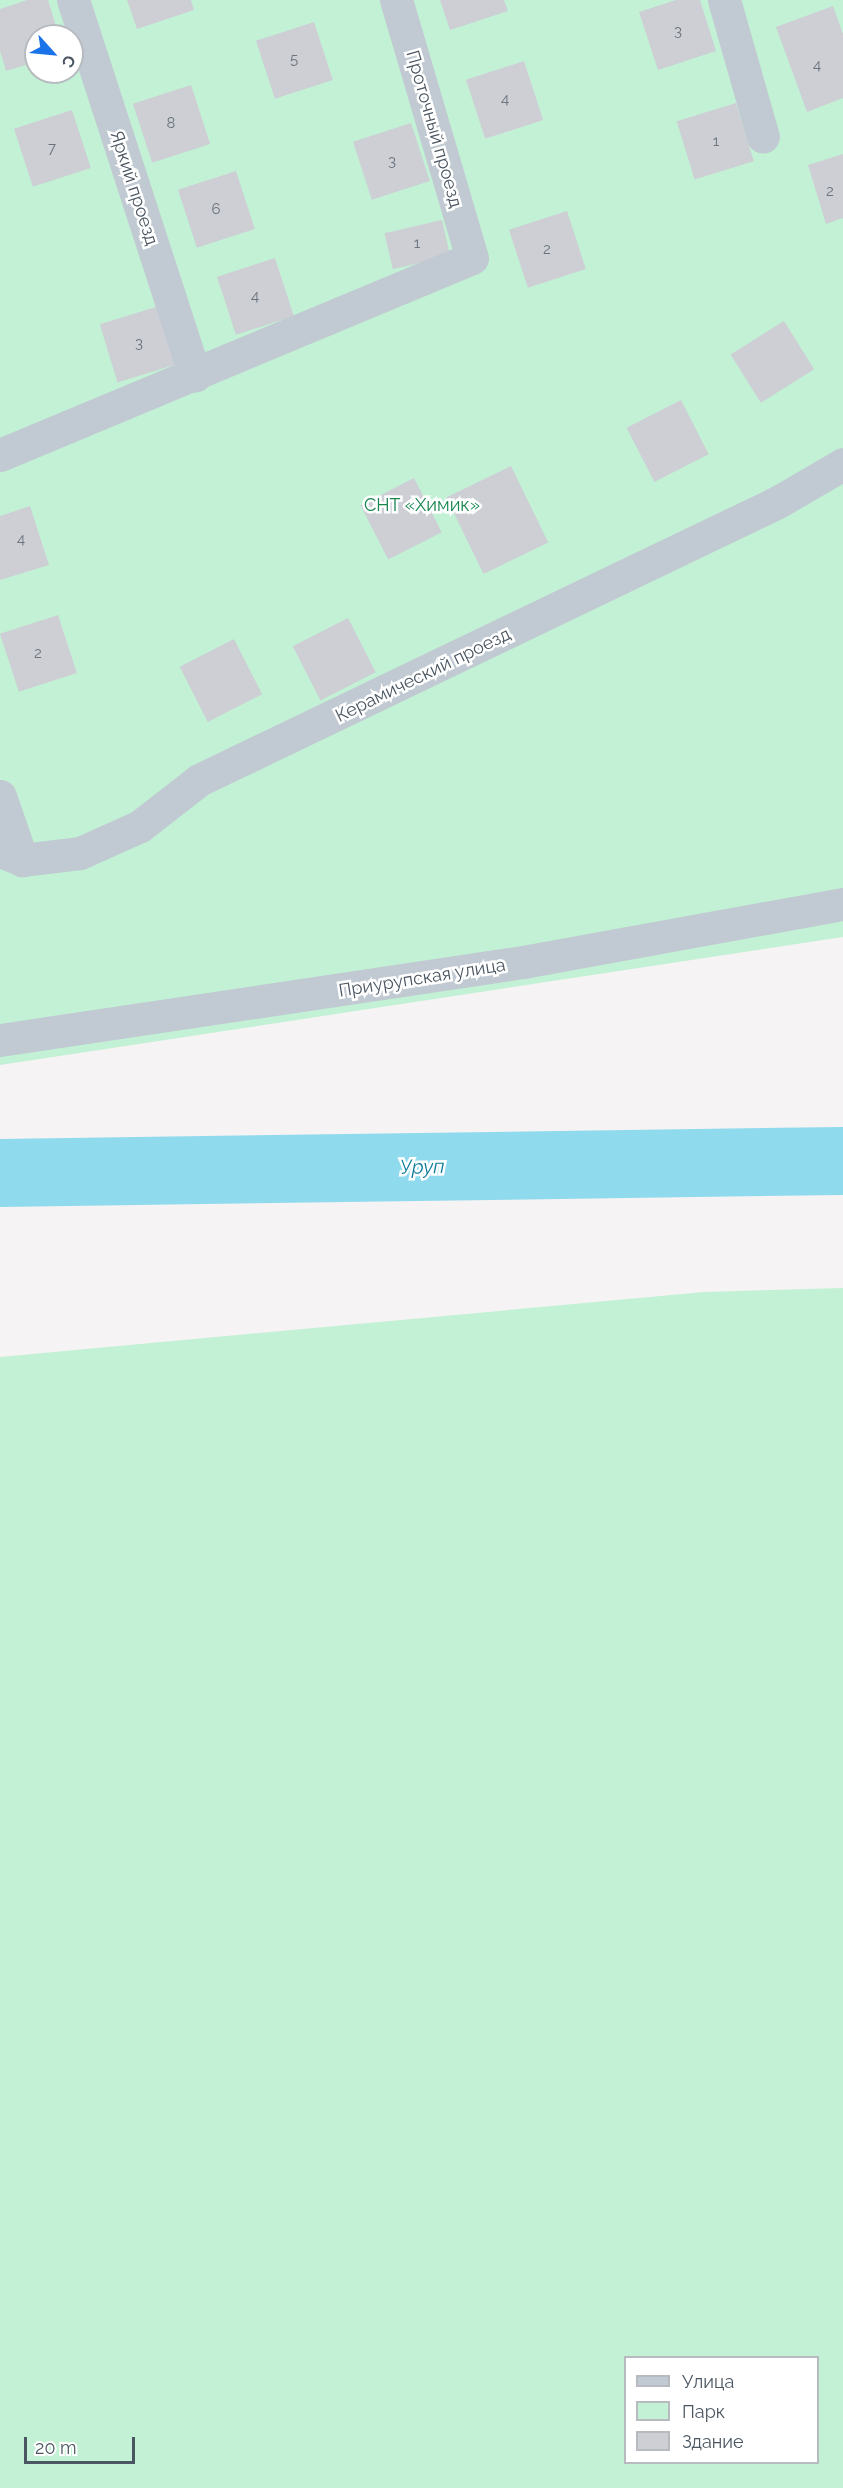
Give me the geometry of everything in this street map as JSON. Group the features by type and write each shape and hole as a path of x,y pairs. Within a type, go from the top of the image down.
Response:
{"street":[{"name":"Яркий проезд","path":"73,0 195,376"},
{"name":"Проточный проезд","path":"195,376 472,258 396,0"},
{"path":"724,0 763,137"},
{"path":"0,455 195,376"},
{"name":"Керамический проезд","path":"11,856 80,854 140,826 199,780 778,502 843,464"},
{"path":"0,796 11,856"},
{"name":"Приурупская улица","path":"0,1040 523,962 843,903"}],"green space":[{"name":"СНТ «Химик»","path":"0,0 843,0 843,937 0,1065"},
{"path":"843,1288 843,2488 0,2488 0,1357 704,1292"}],"building":[{"path":"27,0 48,0 55,24 24,24 24,66 6,71 0,51 0,9"},
{"path":"127,0 191,0 194,10 137,29"},
{"path":"440,0 504,0 508,11 450,30"},
{"path":"676,0 700,0 716,51 658,70 639,12"},
{"path":"833,6 843,34 843,98 807,112 776,27"},
{"path":"314,22 333,80 275,99 256,41"},
{"path":"524,61 543,120 485,139 466,80"},
{"path":"191,85 210,144 152,163 133,104"},
{"path":"736,103 754,161 695,179 677,121"},
{"path":"72,110 91,168 33,187 14,129"},
{"path":"411,123 430,181 372,200 353,142"},
{"path":"843,154 843,218 826,224 808,165"},
{"path":"236,171 255,229 197,248 178,190"},
{"path":"567,211 586,269 528,288 509,230"},
{"path":"442,220 450,256 393,269 385,233"},
{"path":"275,258 294,316 236,335 217,277"},
{"path":"159,306 177,364 118,382 100,324"},
{"path":"784,321 814,369 761,403 731,354"},
{"path":"681,400 709,454 654,482 627,428"},
{"path":"511,466 548,542 484,574 446,498"},
{"path":"414,478 442,532 388,560 361,505"},
{"path":"30,506 49,565 0,580 0,516"},
{"path":"58,615 77,673 19,692 0,634"},
{"path":"348,618 376,672 320,700 293,646"},
{"path":"234,639 262,694 208,722 180,667"}],"waterway":[{"name":"Уруп","path":"0,1173 843,1161"}]}
